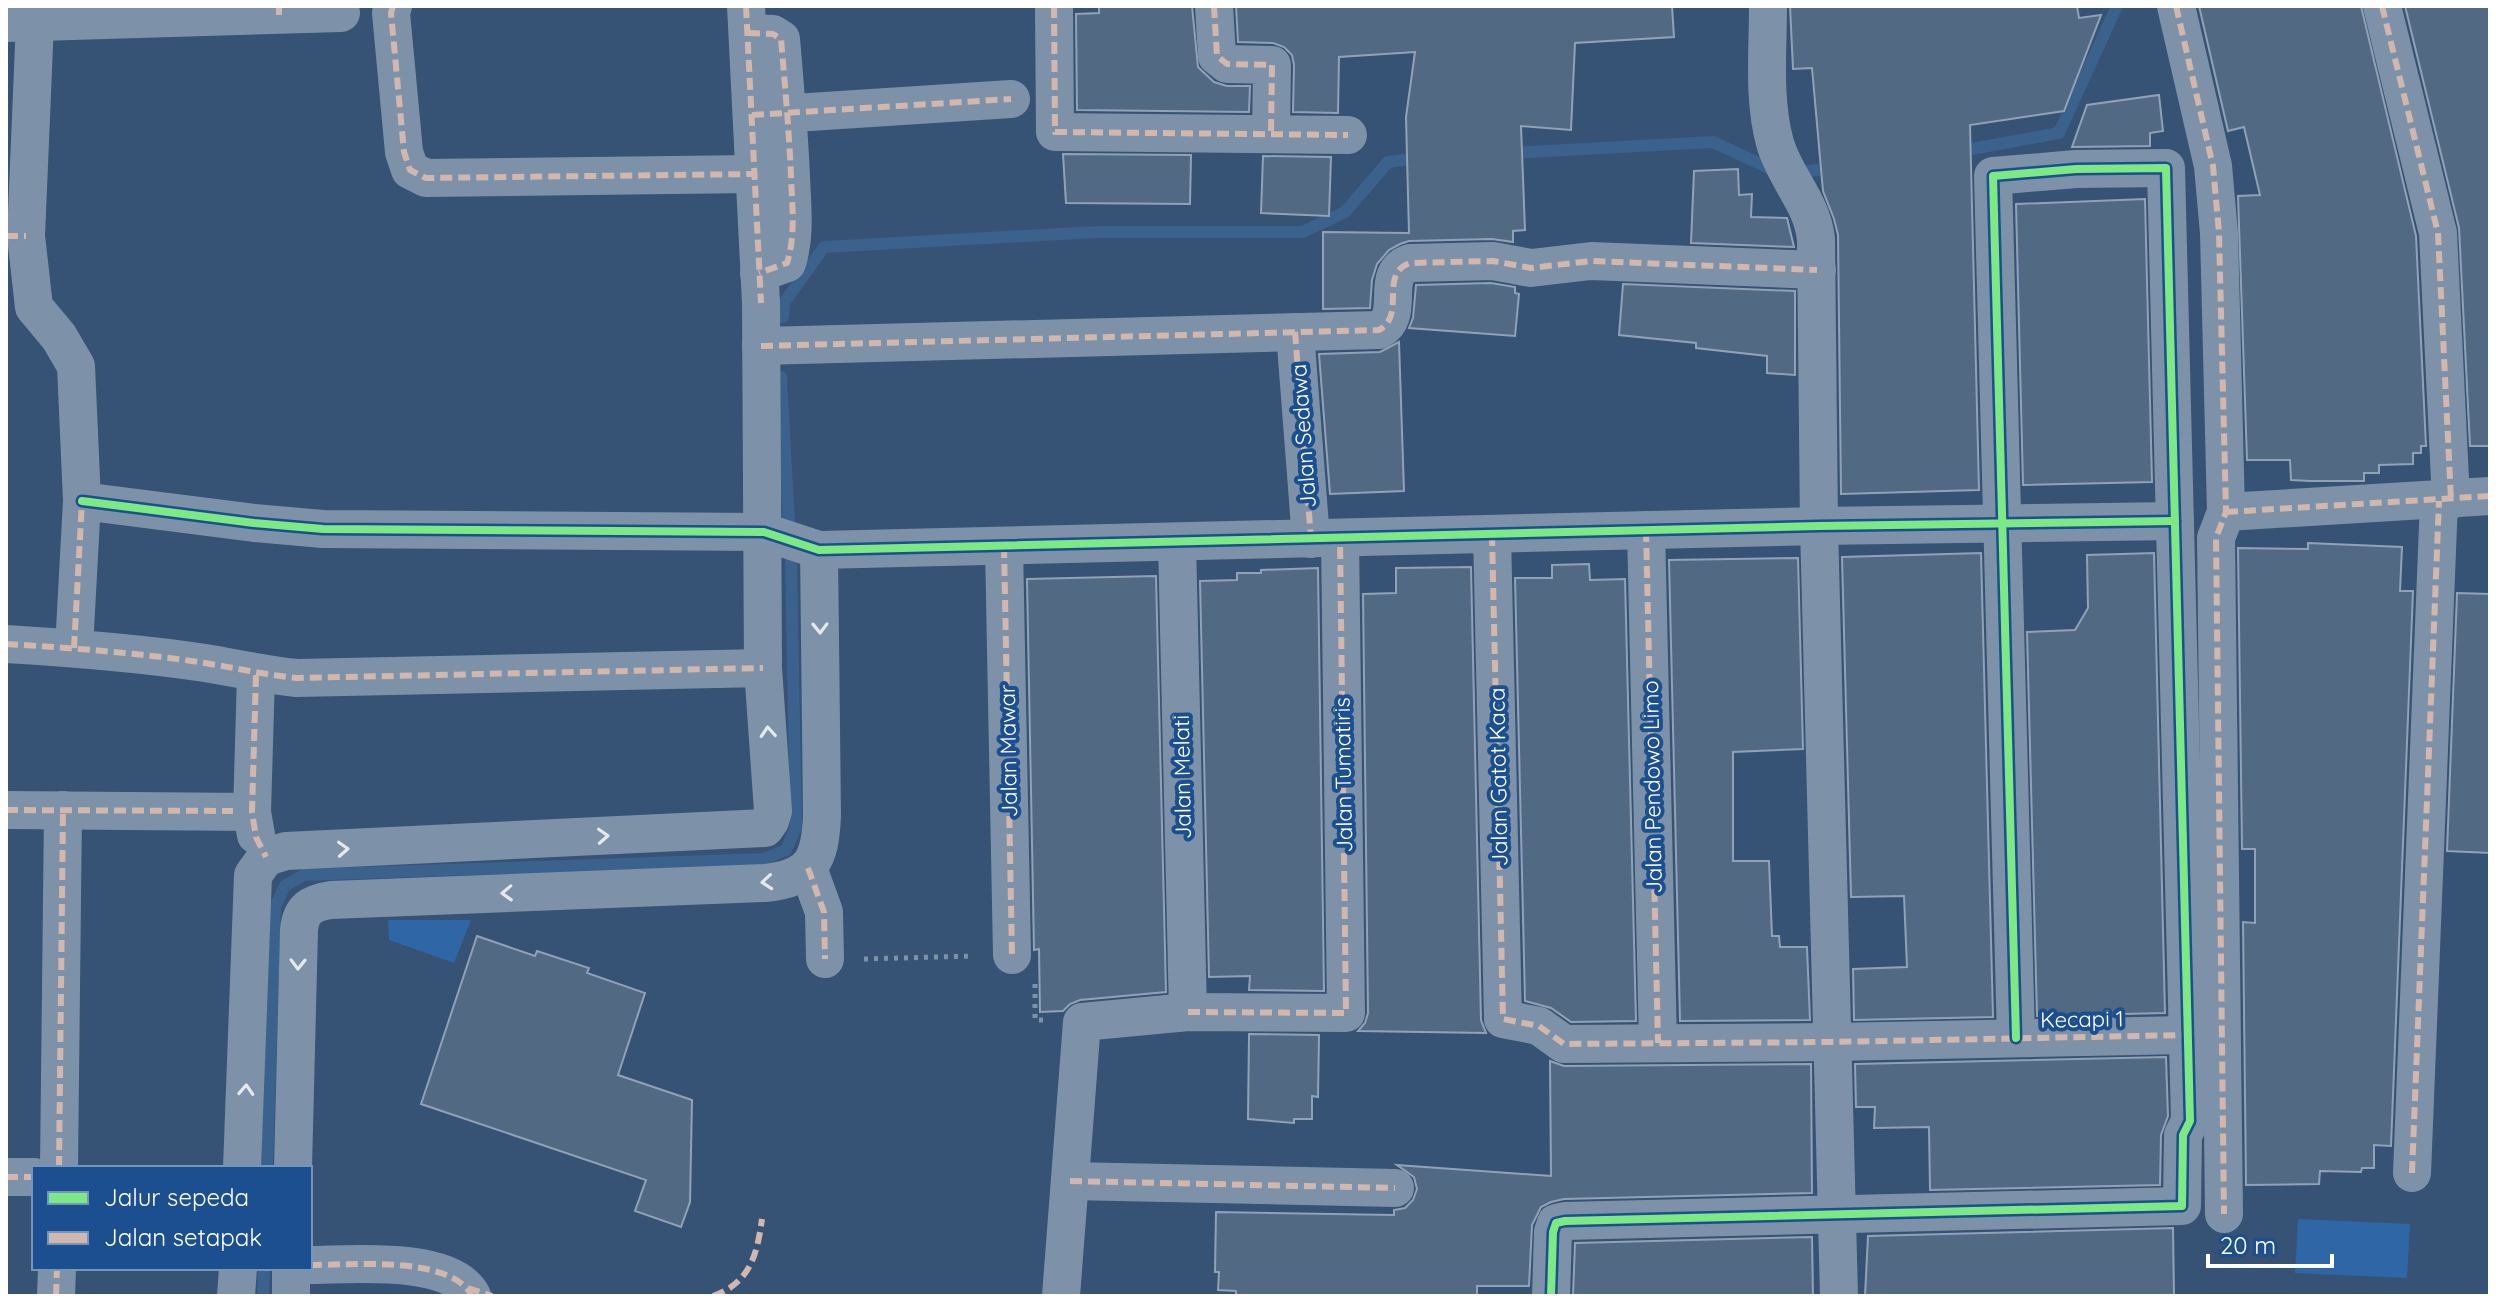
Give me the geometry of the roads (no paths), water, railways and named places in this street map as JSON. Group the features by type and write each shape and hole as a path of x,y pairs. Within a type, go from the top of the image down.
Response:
{"street":[{"path":"393,6 391,13 404,152 410,170 426,178 754,174"},
{"path":"1054,6 1055,132 1348,135"},
{"path":"1214,6 1217,56 1227,64 1272,65 1271,133"},
{"path":"1768,6 1770,117 1792,179 1815,222 1819,526 1839,1296"},
{"path":"2176,6 2213,166 2219,233 2226,512 2216,538 2224,1214"},
{"path":"2382,6 2438,233 2445,500 2412,1173"},
{"path":"74,648 82,501 76,366 59,337 34,307 16,236 20,22 279,11 341,13"},
{"path":"747,20 793,228 787,263 778,269 759,273"},
{"path":"770,115 1011,99"},
{"path":"293,1166 299,930 303,914 312,904 331,900 765,883 791,879 808,868 817,852 822,816 791,541 761,346 754,174 770,115"},
{"path":"1551,1296 1556,1223 2182,1206 2183,1135 2190,1121 2166,168 2076,169 1993,176 2016,1038"},
{"path":"761,346 1379,330 1385,327 1392,314 1396,272 1400,266 1410,263 1493,261 1531,268 1591,261 1817,270"},
{"name":"Jalan Sedawa","path":"1295,332 1326,538"},
{"path":"2226,512 2490,496"},
{"path":"82,501 323,529 1004,546 1819,526 2175,521"},
{"name":"Jalan Pendowo Limo","path":"1646,530 1658,1043"},
{"name":"Jalan Gatot Kaca","path":"1492,534 1503,1019"},
{"name":"Jalan Tumatiris","path":"1188,1012 1346,1013 1326,538"},
{"path":"242,1166 253,875 266,857 286,851 765,828 773,811 763,668 791,541"},
{"name":"Jalan Melati","path":"1177,542 1188,1012"},
{"name":"Jalan Mawar","path":"1004,546 1012,955"},
{"path":"6,644 74,648 204,663 256,675 297,678 763,668"},
{"path":"256,675 252,812 256,837 266,857"},
{"path":"6,810 252,812"},
{"path":"59,1166 63,810"},
{"path":"808,868 824,912 825,959"},
{"path":"1061,1296 1082,1022 1188,1012"},
{"name":"Kecapi 1","path":"1503,1019 1539,1026 1564,1044 2188,1035"},
{"path":"6,1177 32,1177"},
{"path":"1070,1181 1395,1188"},
{"path":"312,1265 411,1266 451,1276 468,1288 472,1296"},
{"path":"56,1296 57,1270"},
{"path":"236,1296 238,1270"},
{"path":"291,1270 291,1296"}],"waterway":[{"path":"1955,152 2059,133 2117,6"},
{"path":"1508,153 1713,142 1775,171"},
{"path":"783,317 784,303 824,247 1097,232 1303,232 1345,212 1388,162 1422,158"},
{"path":"1793,173 1834,168"},
{"path":"267,1166 275,907 285,886 304,875 764,859 786,850 796,827 791,559 781,377"},
{"path":"263,1296 264,1270"}]}
